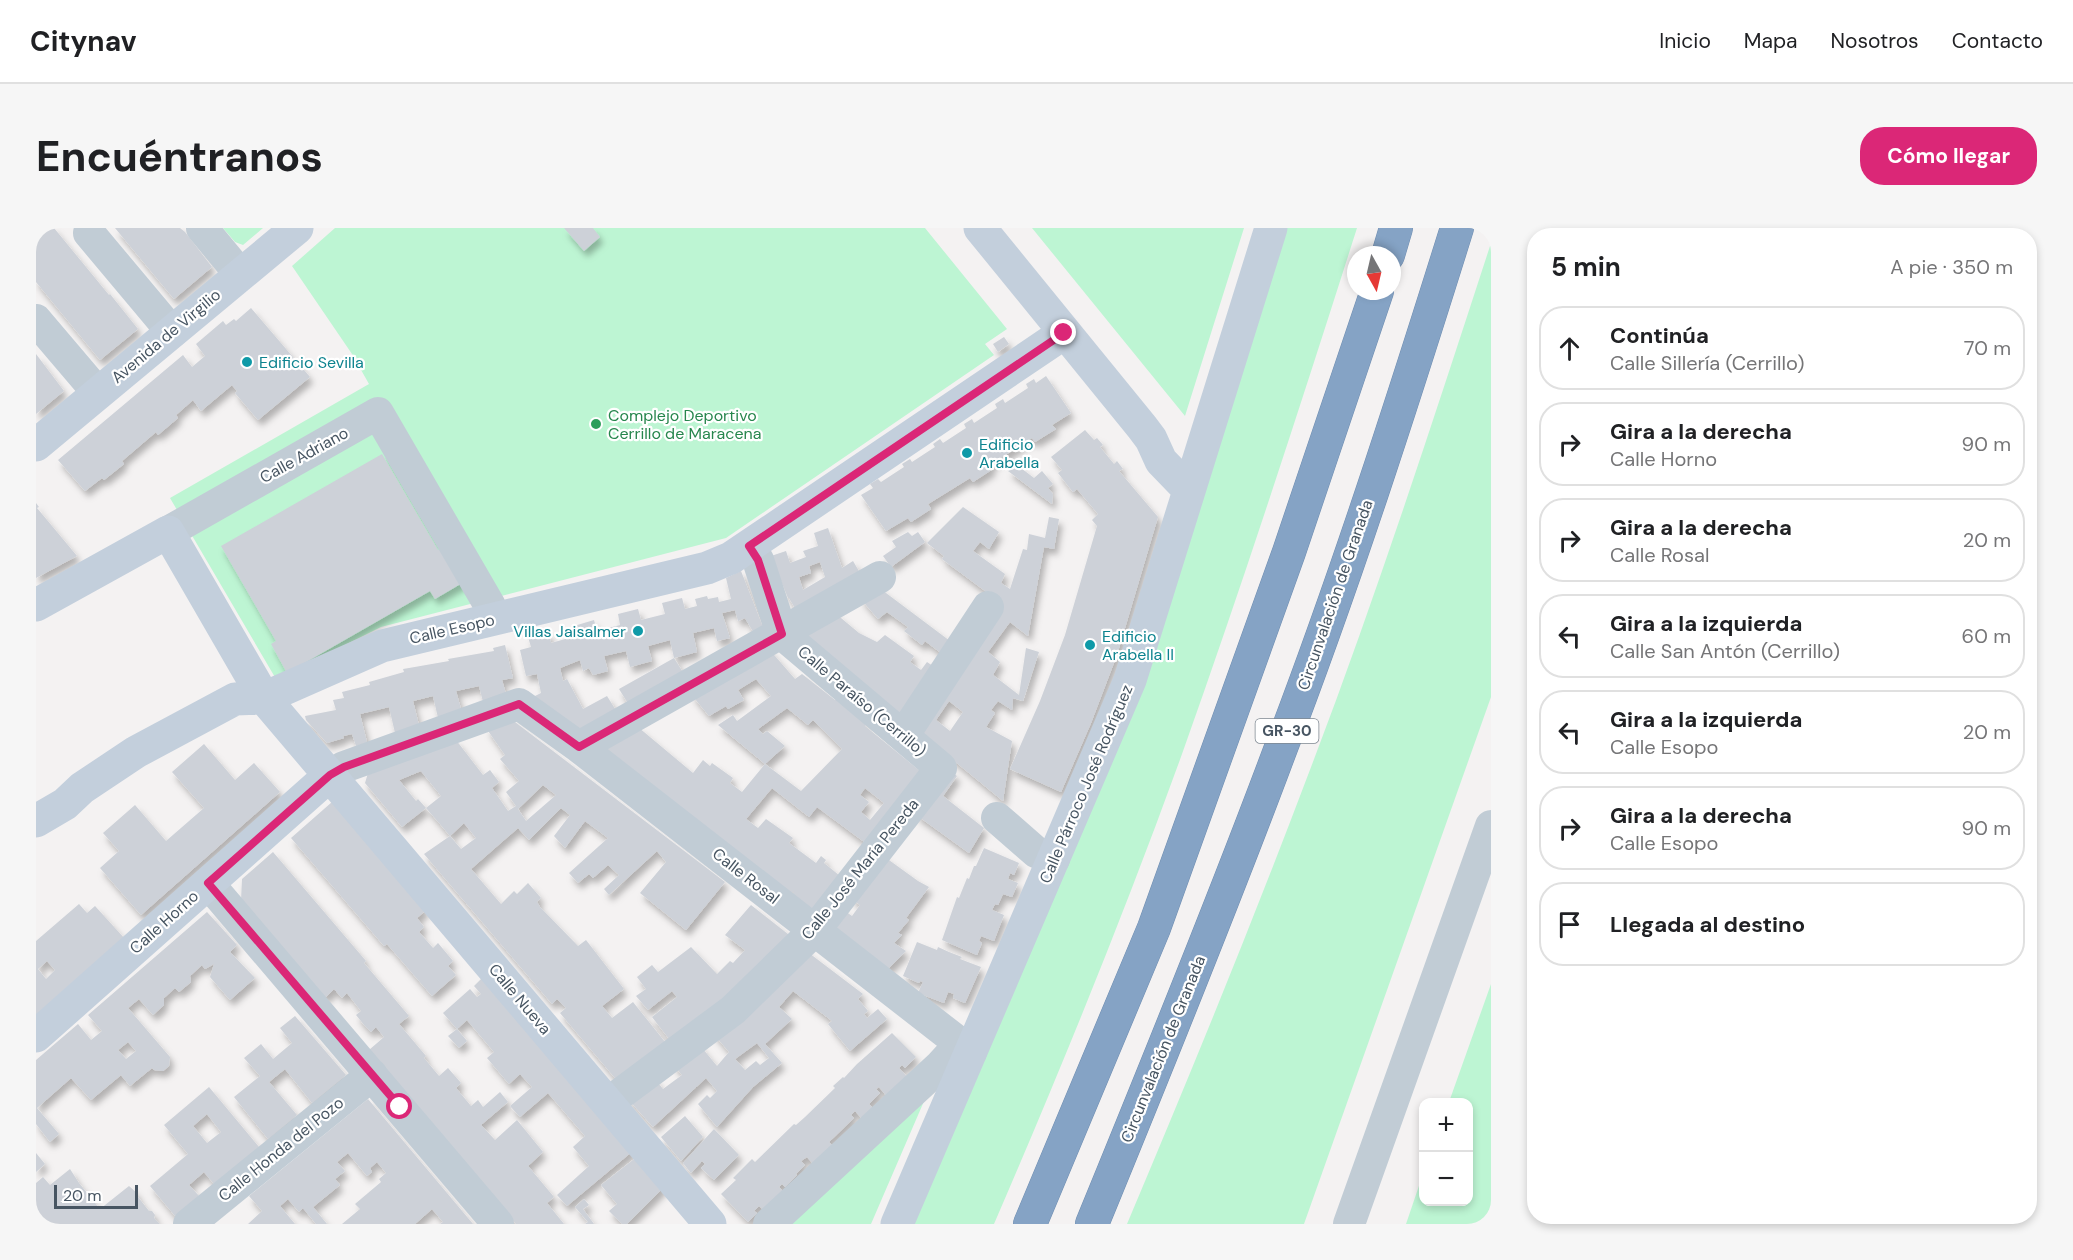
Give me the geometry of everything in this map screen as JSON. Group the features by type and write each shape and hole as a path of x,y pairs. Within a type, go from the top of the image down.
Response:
{"highway":[{"path":"1391,246 1396,228"},
{"name":"Circunvalación de Granada","path":"1092,1224 1206,945 1280,751 1406,390 1457,228"},
{"name":"GR-30","path":"1030,1224 1154,928 1289,552 1374,300"}],"street":[{"path":"202,228 240,274"},
{"name":"Avenida de Virgilio","path":"36,445 297,228"},
{"path":"980,228 1151,439 1161,461 1190,490"},
{"name":"Calle Párroco José Rodríguez","path":"897,1224 966,1047 1054,859 1130,680 1271,228"},
{"path":"89,233 172,332"},
{"path":"36,320 98,393"},
{"name":"Calle Esopo","path":"36,822 65,804 82,788 136,752 235,699 264,698 382,646 707,568 731,558 1064,333"},
{"name":"Calle Adriano","path":"36,605 378,413 490,606"},
{"path":"1151,439 1179,449 1202,449"},
{"path":"168,532 264,698 330,775"},
{"path":"749,546 758,560 782,634"},
{"path":"579,747 880,578"},
{"path":"903,736 988,607"},
{"name":"Calle Paraíso (Cerrillo)","path":"782,634 941,768"},
{"name":"Calle Rosal","path":"519,704 579,747 966,1047"},
{"name":"Calle Horno","path":"36,1036 330,775 344,767 519,704"},
{"name":"Calle José María Pereda","path":"608,1103 733,1010 815,930 941,768"},
{"name":"Calle Nueva","path":"330,775 710,1224"},
{"path":"997,818 1036,852 1054,859"},
{"path":"1349,1224 1491,826"},
{"path":"208,883 498,1224"},
{"name":"Calle Párroco José Rodríguez","path":"769,1224 940,1066 966,1047"},
{"name":"Calle Honda del Pozo","path":"189,1224 372,1075"}],"green space":[{"path":"223,228 263,228 243,245 235,242"},
{"name":"Complejo Deportivo Cerrillo de Maracena","path":"335,228 925,228 1007,329 985,344 994,355 726,538 381,627 276,679 170,498 369,384 352,354 292,266"},
{"path":"1032,228 1244,228 1185,416"},
{"path":"1282,228 1357,228 1351,246 1347,246 1347,259 1250,558 1160,813 1092,990 994,1224 910,1224"},
{"path":"1491,243 1491,697 1304,1224 1127,1224 1242,944 1333,709 1403,510"},
{"path":"1491,984 1491,1224 1406,1224 1419,1186 1419,1206 1473,1206 1473,1098 1450,1098"},
{"path":"931,1085 871,1224 782,1224"}],"building":[{"path":"36,228 54,228 138,329 100,360 36,282"},
{"path":"115,228 180,228 212,267 174,299"},
{"path":"564,228 593,228 600,237 584,251"},
{"path":"251,308 310,377 258,420 235,393 237,391 232,385 201,411 193,400 176,415 178,418 158,435 156,432 122,461 124,464 85,491 58,460 183,355 192,367 205,356 196,344 223,321 226,325 234,319 236,321"},
{"path":"1004,337 1009,344 998,352 993,344"},
{"path":"36,354 64,391 36,414"},
{"name":"Edificio Arabella","path":"1046,376 1071,413 1052,425 1056,429 1035,442 1032,438 990,465 993,469 973,482 970,478 928,504 931,509 911,522 908,518 886,531 861,495 873,488 870,484 878,479 881,482 904,467 902,464 910,459 912,462 935,447 933,444 940,439 943,443 966,428 964,424 972,419 974,423 997,408 995,404 1003,399 1005,403 1028,388 1026,384 1034,379 1036,383"},
{"name":"Edificio Arabella II","path":"1085,430 1094,440 1097,438 1103,445 1100,447 1114,464 1117,461 1123,469 1119,471 1158,517 1117,655 1061,792 1010,769 1040,701 1065,635 1097,526 1092,520 1098,514 1077,489 1073,492 1058,473 1062,470 1051,457"},
{"path":"382,454 438,550 448,544 469,579 435,599 430,591 287,673 271,644 276,641 221,546"},
{"path":"1017,465 1034,478 1042,471 1053,484 1048,488 1053,494 1052,504 1008,471"},
{"path":"36,503 39,507 37,508 77,556 36,578"},
{"path":"963,507 999,532 989,549 980,542 973,551 1005,574 1001,583 1010,589 1023,549 1027,550 1029,534 1045,538 1049,517 1059,519 1054,549 1044,547 1028,636 1010,622 988,652 1000,662 993,675 1019,695 1026,648 1039,652 1023,701 1013,698 1012,710 998,701 991,710 995,713 986,727 1012,741 1003,801 913,727 1000,602 942,559 944,556 927,543","holes":["949,701 963,712 950,731 936,720"]},
{"path":"828,528 842,568 853,561 863,578 799,615 788,598 771,556 786,551 790,563 806,557 803,551 818,546 814,533","holes":["820,562 825,577 803,590 799,577 811,573 809,566"]},
{"path":"908,532 912,536 918,532 925,542 891,567 883,556 896,547 892,541"},
{"name":"Villas Jaisalmer","path":"741,571 764,630 755,635 745,618 738,621 735,610 722,613 730,638 717,641 714,628 693,633 697,652 674,658 670,640 648,646 652,661 630,667 626,651 604,656 608,671 593,675 589,668 583,671 580,660 560,668 563,681 567,679 583,709 607,696 617,712 580,733 533,697 541,693 537,674 526,676 520,650 531,647 528,637 549,632 551,643 576,636 574,626 594,620 597,631 620,625 618,614 638,609 641,620 665,614 662,603 682,598 685,609 697,606 695,599 707,596 708,599 718,597 719,602 731,599 726,578"},
{"path":"878,587 954,644 945,656 925,641 922,645 904,631 908,627 887,612 878,619 860,598"},
{"path":"835,613 859,633 877,642 885,635 914,656 910,662 921,670 927,662 936,668 903,717 799,633"},
{"name":"Villas Jaisalmer","path":"505,645 513,678 502,680 506,694 483,702 479,686 456,691 461,709 438,718 433,696 413,701 419,725 395,733 389,707 360,714 367,742 356,746 352,734 327,743 306,720 305,716 336,710 333,700 344,698 342,692 370,685 369,682 404,672 403,669 494,651 493,648"},
{"path":"768,648 795,679 802,674 835,700 837,699 867,724 865,726 926,776 871,847 817,807 809,817 772,788 746,819 758,828 766,819 793,838 789,843 816,863 821,856 826,860 824,863 845,880 817,916 791,895 795,891 791,893 604,751 638,727 693,773 703,760 710,766 712,763 733,778 730,783 742,792 765,764 718,725 733,715 737,721 771,696 756,679 738,690 744,700 728,709 726,706 709,716 691,694","holes":["787,708 808,725 813,720 842,749 801,791 765,764 785,746 767,731 763,734 758,729","865,788 884,803 870,820 861,812 869,802 860,795"]},
{"path":"674,658 684,674 629,705 619,689"},
{"path":"511,719 725,882 686,930 640,893 666,862 657,851 609,895 604,889 619,875 608,865 593,878 589,874 578,883 569,873 608,838 585,821 565,848 554,836 570,815 561,808 529,840 518,828 471,869 501,904 514,891 517,894 528,883 541,898 537,902 540,907 578,946 586,940 624,989 602,1006 612,1018 633,1002 669,1047 620,1084 560,1013 566,1008 557,999 552,1004 424,854 450,836 426,808 402,827 365,783 368,773 456,740 483,775 490,770 499,782 492,788 508,811 516,806 506,792 519,781 500,759 505,755 486,728","holes":["421,771 441,796 426,808 418,799 416,801 399,780","543,785 556,795 526,821 518,809","464,823 476,838 461,849 450,836"]},
{"path":"204,744 235,780 254,763 280,792 141,915 100,868 119,851 103,833 135,805 166,841 204,808 172,772"},
{"path":"949,770 957,776 943,796 984,828 969,853 915,814"},
{"path":"332,802 426,910 417,918 424,927 419,932 433,948 438,943 453,961 448,966 456,975 432,996 387,944 384,946 291,838"},
{"path":"984,848 1019,863 1014,875 1010,873 1008,879 1018,883 1012,897 1003,894 998,905 995,904 992,910 1004,915 994,941 981,936 979,941 982,943 977,955 942,940 957,897 959,898"},
{"path":"273,852 366,961 364,963 409,1016 399,1024 426,1056 424,1058 439,1076 448,1068 461,1083 456,1088 471,1106 478,1100 483,1107 500,1092 508,1102 481,1125 495,1140 517,1120 543,1152 528,1166 554,1197 547,1203 564,1224 516,1224 369,1050 384,1037 376,1027 371,1032 365,1026 356,1015 361,1011 347,993 342,998 334,989 325,998 241,901 242,879"},
{"path":"882,855 929,887 906,918 909,920 898,933 902,935 894,943 906,951 888,969 830,925 842,909 852,916 860,905 851,898"},
{"path":"79,904 87,913 95,906 125,939 36,1017 36,941","holes":["47,961 55,970 46,979 38,969"]},
{"path":"751,905 793,938 673,1044 652,1017 677,997 672,991 648,1010 636,996 646,989 637,977 652,965 658,972 691,947 717,974 730,961 733,963 745,950 725,935"},
{"path":"207,912 237,945 230,952 255,978 230,1000 210,977 214,964 205,969 202,965 190,976 191,982 179,992 175,988 164,998 164,1005 153,1015 139,999 128,1008 170,1057 169,1066 163,1071 152,1068 130,1086 121,1075 91,1100 71,1078 37,1108 59,1134 50,1142 36,1124 36,1060 78,1024 91,1040 102,1031 88,1015","holes":["128,1042 136,1051 126,1059 118,1050"]},
{"path":"917,942 937,950 938,947 981,967 965,1003 953,998 954,994 948,992 944,1003 918,993 923,982 919,983 903,976"},
{"path":"805,950 863,994 858,999 868,1011 864,1014 867,1018 878,1009 887,1019 850,1051 828,1024 832,1021 793,991 779,1007 792,1019 765,1044 782,1063 753,1087 717,1127 698,1104 707,1095 710,1098 717,1091 706,1078 653,1127 627,1098 653,1077 663,1089 682,1075 672,1063 698,1043 717,1066 729,1052 712,1032","holes":["757,1043 769,1058 760,1065 756,1061 745,1070 735,1059"]},
{"path":"484,976 634,1150 567,1206 557,1195 589,1166 573,1147 585,1136 548,1093 520,1117 510,1106 532,1087 520,1074 509,1084 487,1058 494,1052 467,1020 457,1029 443,1013 470,989 477,997 481,994 474,986"},
{"path":"295,1016 346,1075 312,1103 285,1069 269,1082 297,1115 268,1139 234,1097 260,1076 244,1058 261,1044 273,1059 292,1043 280,1028"},
{"path":"457,1029 467,1041 459,1048 448,1036"},
{"path":"892,1033 916,1057 905,1068 902,1065 899,1068 910,1080 889,1099 879,1087 876,1089 880,1093 869,1104 876,1111 865,1122 855,1111 851,1115 854,1118 829,1142 836,1149 816,1167 807,1157 801,1161 805,1165 797,1175 785,1187 782,1184 779,1187 787,1195 767,1213 759,1206 754,1211 757,1213 748,1222 721,1194 736,1180 733,1178 752,1159 755,1162 794,1124 796,1125 805,1117 835,1088 833,1086"},
{"path":"209,1087 259,1147 214,1184 204,1172 189,1185 199,1196 175,1216 150,1186 188,1154 164,1125","holes":["207,1114 221,1132 207,1143 193,1126"]},
{"path":"368,1099 473,1224 440,1224 443,1222 432,1209 415,1224 342,1224 360,1209 355,1204 381,1182 379,1179 386,1173 377,1162 370,1168 372,1172 367,1176 348,1153 337,1162 345,1171 335,1179 340,1185 313,1207 327,1224 316,1224 303,1208 299,1212 288,1199 280,1206 295,1224 248,1224 262,1211 249,1196"},
{"path":"685,1116 703,1137 681,1161 661,1137"},
{"path":"714,1129 739,1155 714,1180 701,1168 705,1164 702,1161 691,1173 683,1163"},
{"path":"36,1153 45,1164 36,1172"},
{"path":"638,1156 664,1187 627,1224 622,1224 609,1211 617,1204 601,1185"},
{"path":"70,1169 100,1209 129,1186 138,1194 149,1211 152,1211 154,1218 160,1224 42,1224 36,1217 36,1183 43,1177 50,1185"},
{"path":"584,1199 589,1205 583,1209 594,1224 585,1224 588,1222 575,1207"}],"place":[{"name":"Edificio Sevilla","path":"247,362"},
{"name":"Complejo Deportivo Cerrillo de Maracena","path":"596,424"},
{"name":"Edificio Arabella","path":"967,453"},
{"name":"Villas Jaisalmer","path":"638,631"},
{"name":"Edificio Arabella II","path":"1090,645"}],"route":[{"path":"400,1107 208,883 330,775 344,767 519,704 579,747 782,634 758,560 749,546 1064,333"}]}
